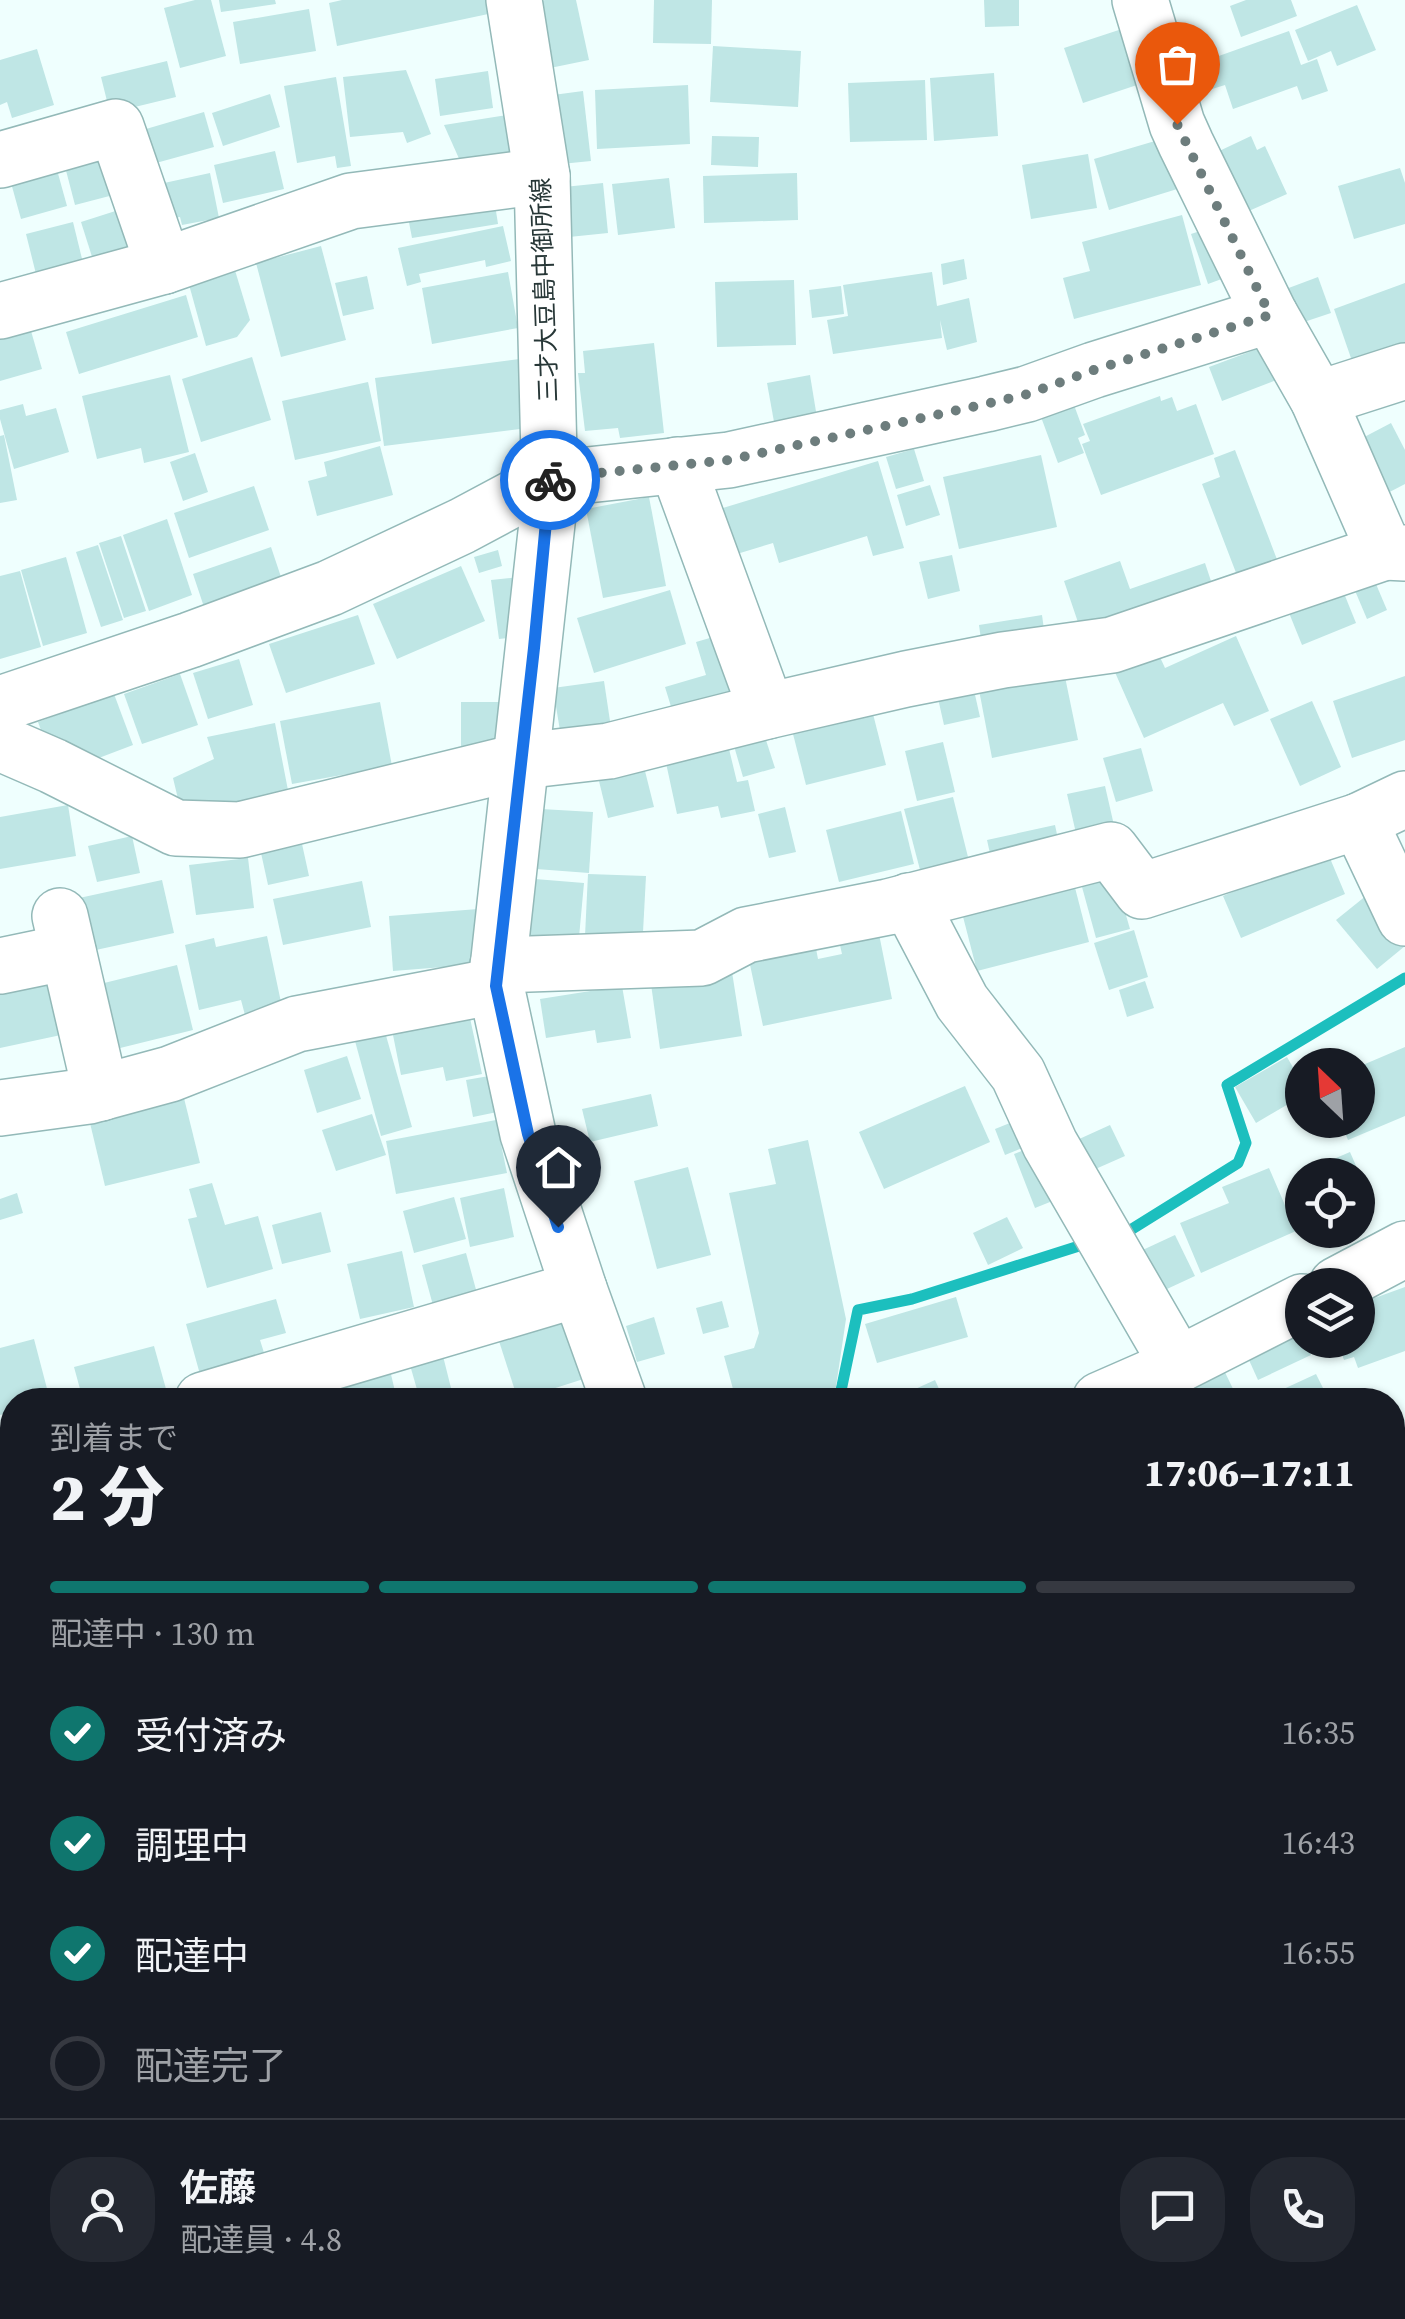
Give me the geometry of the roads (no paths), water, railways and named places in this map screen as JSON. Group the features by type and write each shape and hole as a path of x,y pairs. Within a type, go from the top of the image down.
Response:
{"street":[{"name":"三才大豆島中御所線","path":"514,0 542,176 550,496 497,976 528,1134 615,1388"},
{"path":"0,743 176,828 240,830 522,761 609,751 767,710 1003,660 1112,645 1395,553 1318,398 1270,315 1177,124 1140,0"},
{"path":"0,160 116,128 164,266"},
{"path":"0,311 164,266 352,202 542,176"},
{"path":"0,704 330,588 462,526 550,478 729,460 1028,394 1270,315"},
{"path":"1318,398 1405,371"},
{"path":"678,465 767,710"},
{"path":"0,1108 101,1093 170,1074 297,1024 497,976 702,958 746,935 909,901 1110,850 1142,891 1382,810 1405,918"},
{"path":"909,901 962,1002 1018,1074 1050,1144 1178,1365"},
{"path":"0,966 64,934 101,1093"},
{"path":"1370,1268 1405,1250"},
{"path":"244,1388 578,1289"},
{"path":"1127,1388 1285,1311"}],"waterway":[{"path":"1132,1229 1238,1163 1246,1143 1227,1085 1405,978"},
{"path":"842,1388 858,1310 912,1299 1079,1246"}]}
